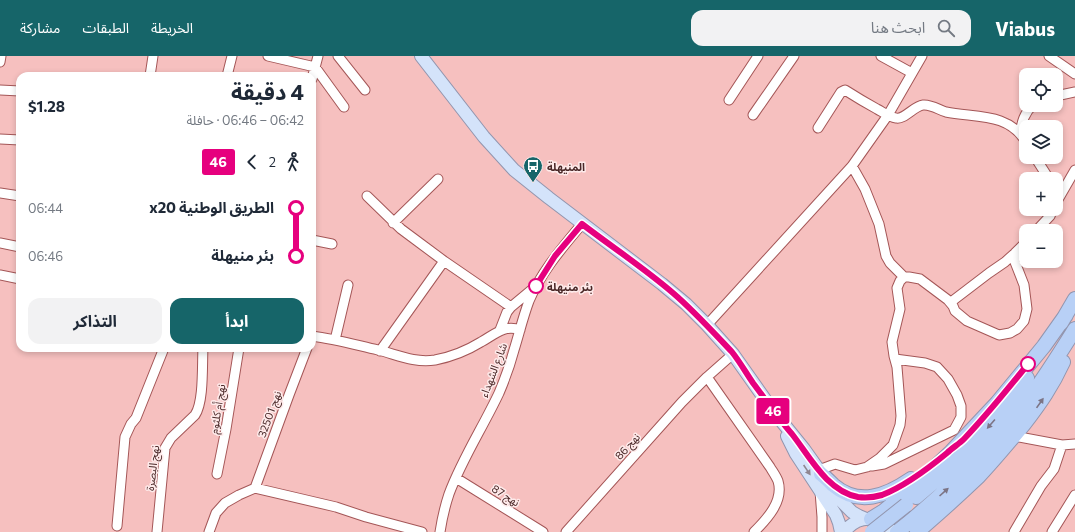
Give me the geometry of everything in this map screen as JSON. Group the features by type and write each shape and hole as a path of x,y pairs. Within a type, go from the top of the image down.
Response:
{"highway":[{"path":"870,523 906,505 963,455 986,430 1016,395 1075,299"},
{"path":"870,523 918,483 963,440 997,403 1044,346 1066,315"},
{"path":"897,532 946,490 977,460 1014,418 1049,371 1075,329"},
{"path":"930,532 1014,436 1039,404 1055,379 1075,335"},
{"path":"820,472 833,485 849,494 858,497 881,495 894,490 933,464 963,440"},
{"path":"917,532 979,476"}],"main road":[{"path":"421,56 484,137 514,170 668,289 707,325 733,354 774,412 804,449 846,507 870,523"},
{"path":"774,412 796,454 836,515 841,532"},
{"path":"844,532 850,525 858,521 870,523 879,521 886,525 892,532"}],"street":[{"path":"0,62 1,56"},
{"path":"151,72 154,56"},
{"path":"228,72 232,56"},
{"path":"268,56 315,67 344,107"},
{"path":"314,72 318,56"},
{"path":"338,56 365,90"},
{"path":"729,100 758,56"},
{"path":"753,115 794,56"},
{"path":"881,56 912,73"},
{"path":"707,325 852,166 888,115 922,56"},
{"path":"1049,56 1075,74"},
{"path":"0,90 16,91"},
{"path":"818,128 838,96 843,90 845,90 888,115 897,118 900,118 914,108 925,105 947,112 993,118 1012,126 1019,132"},
{"path":"1063,95 1075,92"},
{"path":"0,139 16,140"},
{"path":"852,166 865,189 879,224 886,256 894,267 904,277 920,279 951,302 955,311 967,321 999,335 1010,333 1017,329 1024,321 1026,316 1027,309 1024,285 1015,262 1016,253"},
{"path":"1063,188 1075,170"},
{"path":"393,223 438,179"},
{"path":"0,193 16,195"},
{"path":"367,196 393,223 444,261 511,307"},
{"path":"1043,224 1050,216"},
{"name":"شارع الشهداء","path":"440,532 449,495 505,379 524,315 536,286 555,256 582,224"},
{"path":"316,241 332,244"},
{"path":"0,243 16,246"},
{"path":"951,302 1006,262 1019,250"},
{"path":"380,351 444,261"},
{"path":"0,275 16,277"},
{"path":"867,467 880,458 893,445 900,426 901,416 897,367 892,342 900,309 897,288 900,281 904,277"},
{"path":"335,340 348,285"},
{"path":"500,330 507,312 511,307 536,286"},
{"path":"316,337 380,351 410,360 422,361 436,360 453,355 481,342 500,330 515,328 520,330"},
{"path":"117,526 125,437 131,424 136,418 162,352"},
{"name":"نهج البصرة","path":"157,532 166,448 169,440 195,415 198,410 203,352"},
{"name":"نهج أم كلثوم","path":"217,474 238,352"},
{"name":"نهج 32501","path":"256,488 288,396 305,352"},
{"name":"نهج 86","path":"566,532 682,402 733,354"},
{"path":"820,472 835,464 855,470 884,464 954,430 961,417 961,406 948,379 937,367 925,363 895,359"},
{"path":"707,377 770,467 778,481 779,494 777,501 767,518 754,532"},
{"path":"1014,436 1062,445 1075,444"},
{"path":"1018,531 1042,486 1054,469 1062,445"},
{"name":"نهج 87","path":"456,478 543,532"},
{"path":"209,532 216,513 224,503 256,488 336,507 366,517 422,532"},
{"path":"819,488 822,532"},
{"path":"1052,532 1072,505 1075,495"}],"bus line":[{"name":"46","path":"536,286 555,256 582,224 662,284 686,304 733,354 774,412 804,449 821,474 840,490 858,497 881,495 894,490 933,464 963,440 997,403 1028,364"}],"place":[{"name":"المنيهلة","path":"533,183"},
{"name":"بئر منيهلة","path":"536,286"}]}
